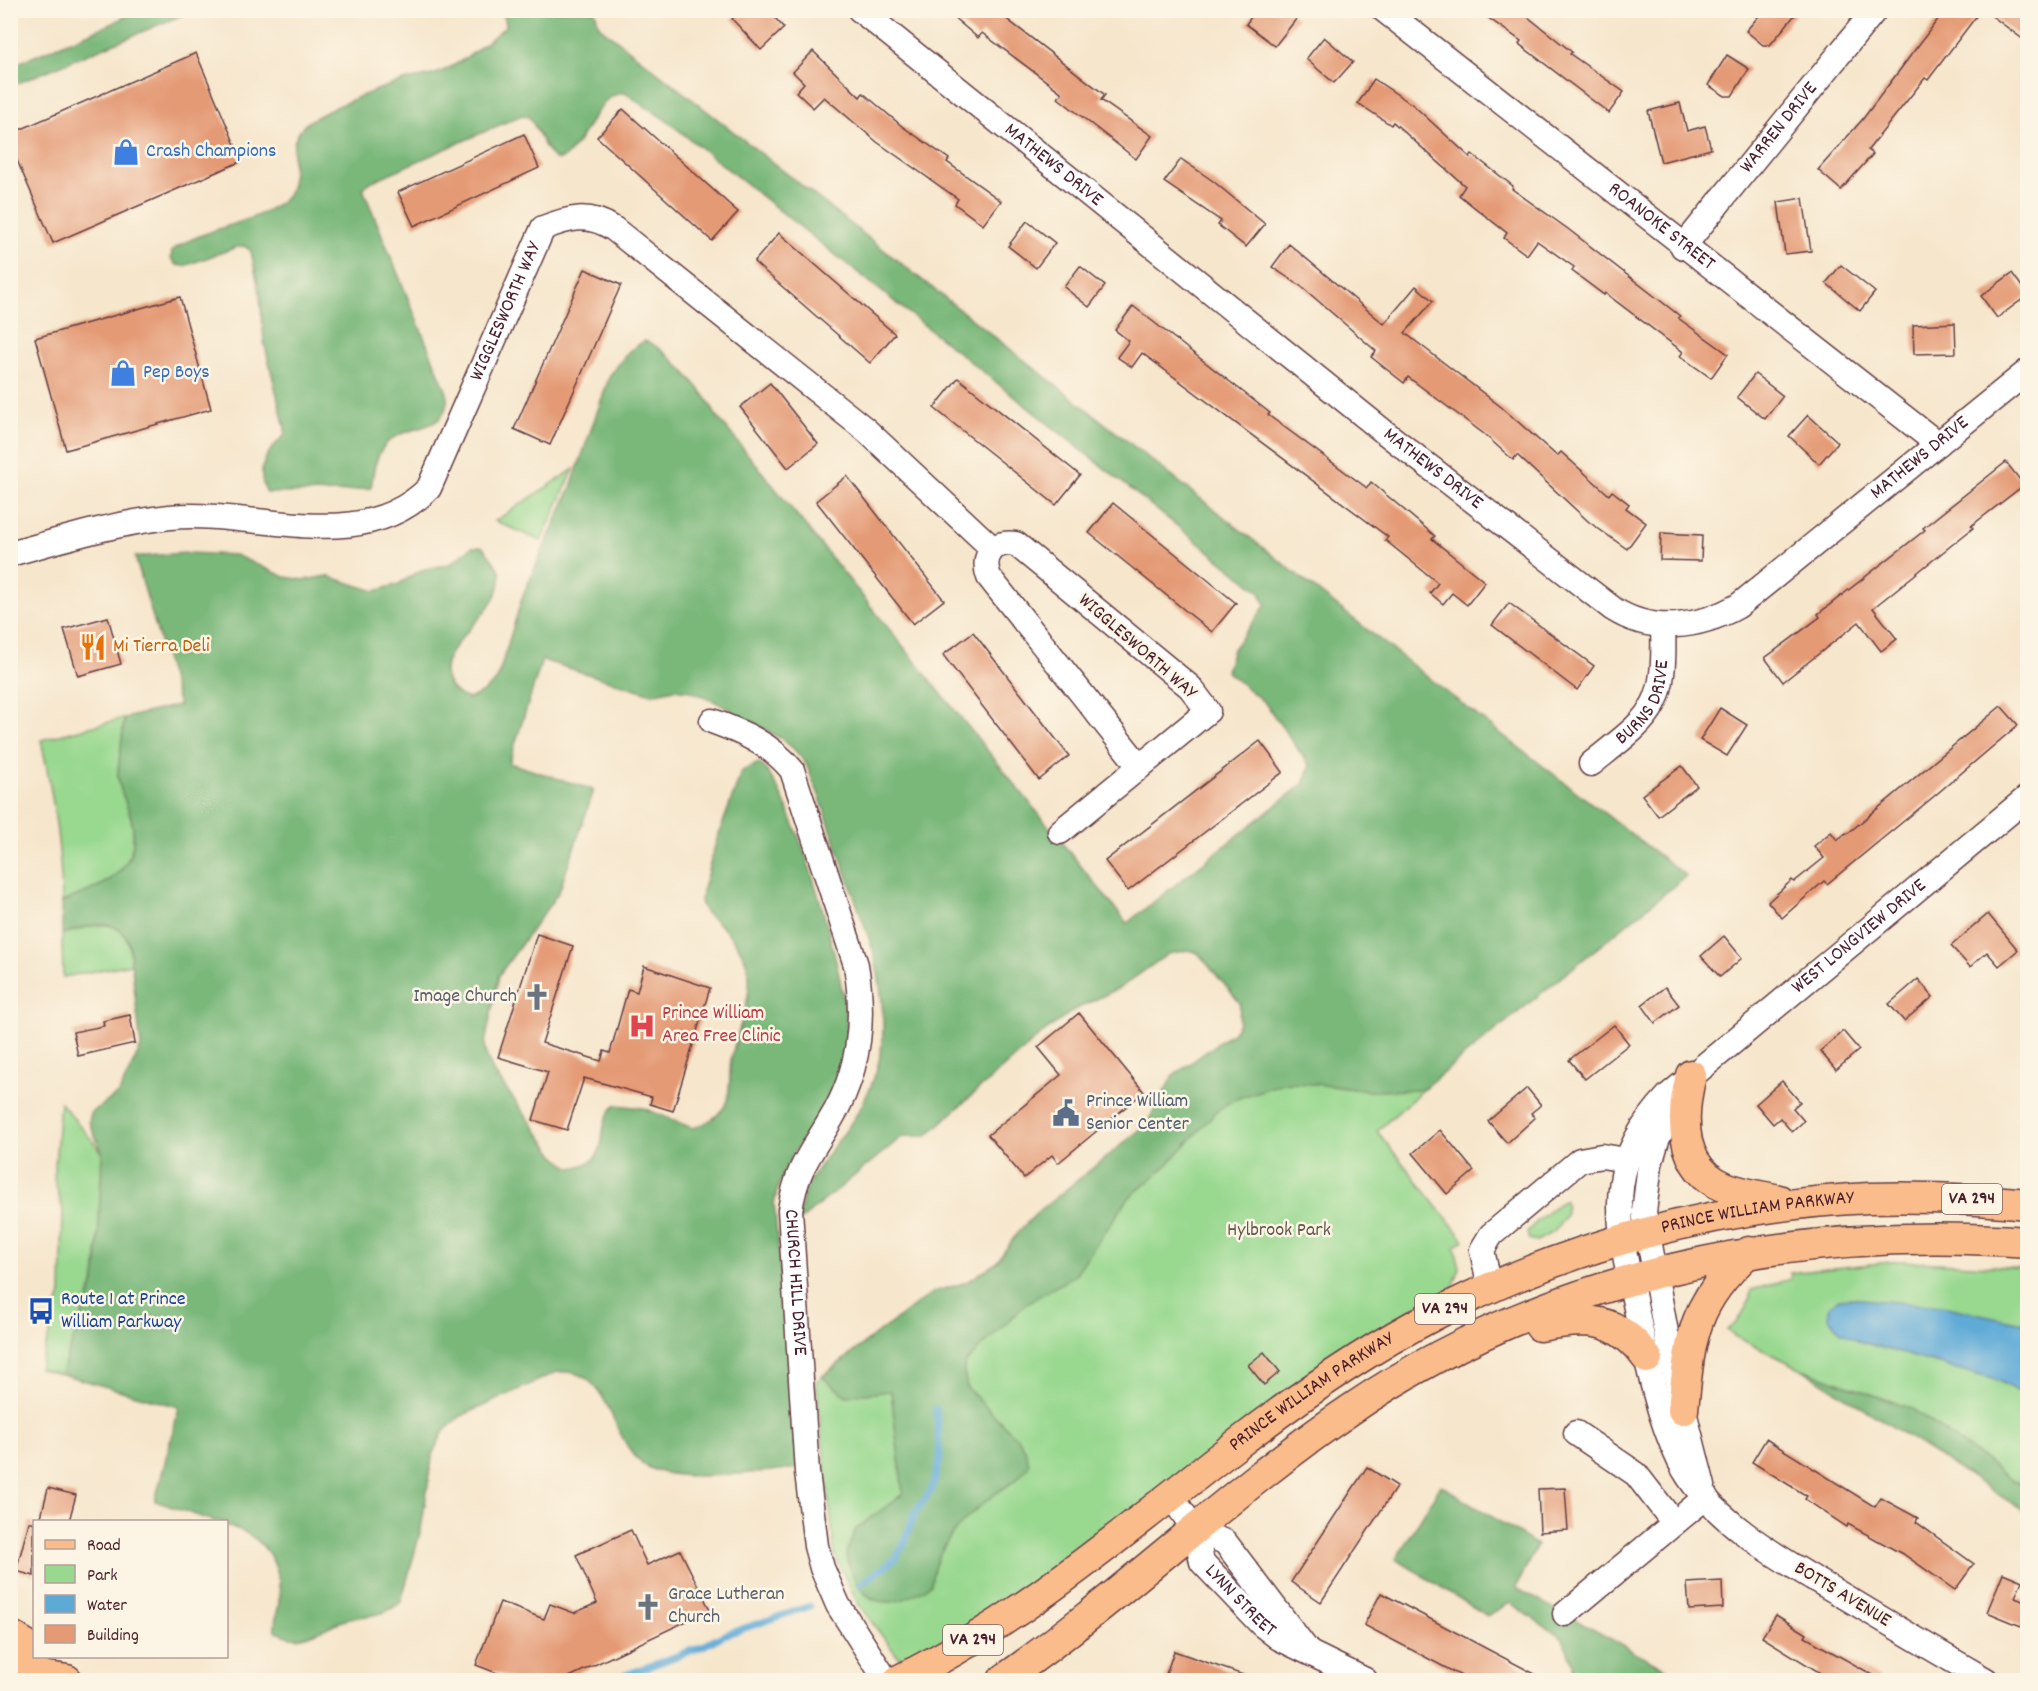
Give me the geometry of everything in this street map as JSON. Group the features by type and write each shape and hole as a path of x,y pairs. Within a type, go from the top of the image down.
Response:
{"main road":[{"path":"1691,1075 1684,1121 1687,1143 1697,1165 1706,1175 1727,1188 1797,1204"},
{"name":"PRINCE WILLIAM PARKWAY","path":"899,1680 994,1628 1044,1595 1283,1410 1365,1354 1432,1315 1490,1288 1578,1253 1738,1213 1797,1204 1916,1197 2028,1204"},
{"name":"PRINCE WILLIAM PARKWAY","path":"1003,1680 1351,1409 1397,1380 1525,1318 1642,1277 1749,1252 1834,1241 1892,1238 1949,1237 2028,1242"},
{"path":"1683,1410 1689,1354 1699,1316 1717,1283 1749,1252"},
{"path":"1481,1338 1576,1319 1589,1320 1624,1336 1647,1358"},
{"path":"10,1635 33,1649"},
{"path":"48,1658 87,1680"},
{"path":"10,1671 67,1680"}],"street":[{"name":"MATHEWS DRIVE","path":"860,10 1373,423 1613,609 1640,623 1663,626 1703,621 1743,603 2028,370"},
{"name":"ROANOKE STREET","path":"1384,10 1683,247 1938,444"},
{"name":"WARREN DRIVE","path":"1683,247 1875,10"},
{"name":"WIGGLESWORTH WAY","path":"10,554 123,523 173,517 222,516 329,526 375,519 402,509 429,489 543,228 566,219 583,217 599,221 614,229 866,430 992,548 1006,543 1016,544 1190,687 1208,711 1060,832"},
{"path":"992,548 987,557 986,568 989,578 1140,766"},
{"name":"BURNS DRIVE","path":"1591,764 1640,723 1657,699 1663,682 1663,626"},
{"name":"CHURCH HILL DRIVE","path":"712,721 754,739 783,759 792,770 856,964 861,996 861,1029 856,1061 846,1092 831,1120 803,1162 794,1186 790,1210 807,1472 816,1546 822,1568 838,1605 886,1680"},
{"name":"WEST LONGVIEW DRIVE","path":"1642,1277 1634,1238 1619,1204 1626,1160 1632,1143 1652,1113 1691,1075 2028,797"},
{"name":"WEST LONGVIEW DRIVE","path":"1634,1238 1644,1212 1650,1164 1667,1117 1691,1075"},
{"path":"1490,1288 1484,1270 1483,1246 1491,1235 1580,1160 1602,1156 1626,1160"},
{"path":"1565,1614 1706,1497 1683,1410 1642,1277"},
{"name":"BOTTS AVENUE","path":"1642,1277 1647,1358 1666,1425 1680,1462 1706,1497 1769,1552 1986,1680"},
{"path":"1576,1433 1636,1474 1674,1523"},
{"path":"1171,1496 1195,1530"},
{"name":"LYNN STREET","path":"1195,1530 1225,1542 1308,1652 1365,1680"}],"green space":[{"path":"137,10 192,11 11,86 11,66 113,23"},
{"path":"500,11 595,11 599,26 1444,690 1686,876 1422,1090 1368,1091 1317,1084 1284,1083 1233,1100 1217,1111 1167,1165 1128,1199 1074,1276 1027,1303 966,1362 964,1371 967,1388 1018,1439 1025,1449 1029,1464 1011,1483 975,1510 954,1532 939,1556 931,1584 902,1600 889,1602 877,1600 867,1595 858,1585 846,1553 856,1529 903,1494 891,1391 846,1396 822,1377 934,1292 967,1282 996,1263 1019,1231 1038,1212 1146,1125 1173,1076 1233,1032 1239,1023 1240,1003 1198,953 1188,950 1168,954 1121,987 1074,1010 1039,1036 926,1136 903,1136 798,1222 807,1186 849,1126 872,1083 879,1062 883,1020 882,998 873,950 806,764 794,749 780,738 716,702 691,691 674,689 652,694 542,660 509,763 594,790 559,892 499,975 485,1052 493,1071 557,1158 571,1168 586,1164 595,1158 602,1142 605,1123 609,1113 616,1105 643,1108 692,1128 713,1118 725,1106 729,1091 731,1060 747,1000 749,976 740,949 726,931 705,912 700,900 716,842 742,771 759,763 773,781 789,812 820,899 842,990 847,1025 847,1049 832,1090 788,1164 774,1204 800,1468 702,1476 664,1473 650,1468 636,1457 625,1443 601,1394 590,1381 576,1373 557,1372 461,1416 444,1431 433,1453 421,1529 401,1602 388,1611 345,1620 311,1635 294,1637 275,1630 279,1602 278,1576 269,1554 261,1544 252,1536 228,1526 228,1520 210,1520 155,1501 179,1407 61,1374 95,1279 97,1263 102,1152 89,1122 91,1113 119,1093 141,1047 129,942 123,933 108,925 90,926 62,934 62,902 104,883 125,865 131,853 132,822 118,778 124,718 179,705 135,557 186,553 235,555 285,577 305,580 327,576 375,591 399,584 421,570 450,564 472,547 483,547 500,570 499,586 492,602 448,658 445,672 454,691 469,699 483,692 497,680 523,595 571,487 610,375 629,351 644,341 663,351 695,384 715,414 1127,923 1303,784 1310,766 1265,703 1226,671 1233,649 1266,605 1259,591 667,121 625,93 616,94 607,100 578,142 562,159 555,159 551,155 529,117 522,115 368,183 363,189 447,393 446,407 442,416 435,422 405,432 386,444 377,459 371,488 339,492 267,493 263,484 262,468 268,454 285,435 285,428 264,342 260,295 251,251 244,246 237,247 184,266 176,265 171,258 172,251 199,236 260,214 284,199 290,191 292,181 295,139 310,121 367,94 403,81 438,73 456,64 506,26 505,18"},
{"path":"574,469 541,541 495,521"},
{"path":"124,718 118,778 132,822 131,853 125,865 104,883 62,902 56,821 41,740"},
{"path":"102,923 117,928 126,937 132,964 63,977 62,934"},
{"name":"Hylbrook Park","path":"1250,1074 1433,1081 1377,1131 1464,1240 1455,1247 1460,1268 1454,1285 1449,1291 1394,1320 1334,1361 1018,1598 908,1660 898,1657 859,1605 835,1557 816,1381 883,1329 987,1339 1068,1265 1098,1202"},
{"path":"60,1102 102,1152 102,1191 95,1279 61,1374 39,1369 61,1294 63,1210 54,1179"},
{"path":"1565,1200 1566,1215 1555,1231 1537,1241 1529,1239 1527,1233 1533,1225"},
{"path":"1900,1261 2027,1268 2027,1486 2016,1482 1912,1409 1802,1369 1734,1336 1727,1330 1743,1313 1751,1290 1791,1279 1790,1273"},
{"path":"1802,1369 1912,1409 2016,1482 2027,1486 2027,1513"},
{"path":"1441,1485 1537,1545 1516,1588 1687,1680 1573,1680 1573,1664 1563,1639 1510,1603 1487,1616 1396,1559"}],"water":[{"path":"1839,1299 1942,1306 2027,1324 2027,1389 2016,1391 1999,1381 1858,1341 1841,1332 1828,1317 1830,1305"}],"building":[{"path":"741,10 768,10 784,28 761,50 732,19"},
{"path":"945,10 995,10 1105,95 1101,100 1152,136 1136,159 1058,98 1062,93 982,33 978,38"},
{"path":"1256,10 1287,10 1297,18 1275,46 1246,24"},
{"path":"1477,10 1519,10 1572,52 1570,54 1624,92 1609,113 1519,44 1521,41"},
{"path":"1764,10 1799,10 1770,45 1763,45 1746,31"},
{"path":"1945,10 1981,10 1928,80 1925,78 1868,150 1873,154 1841,190 1818,170 1862,120"},
{"path":"1984,10 2028,10 2028,43"},
{"path":"1324,37 1353,62 1334,83 1306,59"},
{"path":"813,51 860,97 863,93 903,127 949,159 947,162 1001,201 983,225 955,204 958,199 877,142 824,97 813,108 796,92 804,83 793,72"},
{"name":"Crash Champions","path":"196,53 242,161 53,243 10,144 10,134"},
{"path":"1727,55 1749,69 1732,96 1725,96 1708,85"},
{"path":"1374,79 1413,105 1470,157 1472,154 1513,186 1512,189 1568,229 1680,316 1678,318 1728,354 1711,378 1680,356 1683,352 1572,271 1574,267 1537,241 1527,255 1504,238 1507,233 1459,195 1465,186 1393,122 1391,125 1358,103"},
{"path":"1680,103 1687,131 1705,126 1711,149 1661,162 1648,111"},
{"path":"623,109 738,212 712,241 597,137"},
{"path":"524,134 539,168 414,226 398,192"},
{"path":"1181,159 1213,181 1265,224 1246,247 1218,225 1221,221 1164,182"},
{"path":"1803,198 1811,251 1785,254 1778,202"},
{"path":"1027,221 1055,243 1036,268 1008,246"},
{"path":"779,233 895,334 870,363 754,262"},
{"path":"1289,244 1384,324 1416,286 1433,301 1405,333 1500,406 1557,456 1561,452 1609,495 1612,491 1629,504 1626,508 1646,523 1627,549 1589,522 1517,455 1513,460 1484,434 1408,377 1404,383 1371,357 1376,351 1302,287 1272,267"},
{"path":"1841,265 1875,292 1860,311 1826,283"},
{"path":"1080,266 1105,286 1089,307 1064,287"},
{"path":"585,269 621,285 550,445 514,429"},
{"path":"2012,273 2028,295 1997,318 1981,296"},
{"name":"Pep Boys","path":"180,297 211,409 66,450 35,338"},
{"path":"1133,306 1270,413 1268,415 1367,488 1371,482 1435,536 1432,539 1485,582 1467,605 1452,593 1443,604 1430,593 1438,583 1385,540 1388,537 1142,353 1132,367 1117,357 1129,341 1115,330"},
{"path":"1955,323 1956,353 1914,354 1913,325"},
{"path":"1755,374 1783,396 1765,419 1737,397"},
{"path":"958,378 1080,475 1056,505 934,408"},
{"path":"770,383 818,444 788,468 740,407"},
{"path":"1808,415 1838,442 1819,464 1789,436"},
{"path":"2006,462 2024,485 1873,608 1897,639 1881,651 1859,622 1783,682 1765,658 1820,617 1818,614 1925,530 1923,528"},
{"path":"847,476 944,600 913,624 816,501"},
{"path":"1113,503 1236,603 1212,632 1089,533"},
{"path":"1661,533 1702,535 1701,561 1660,560"},
{"path":"1509,603 1594,666 1577,690 1492,625"},
{"name":"Mi Tierra Deli","path":"108,617 121,664 78,676 64,629"},
{"path":"973,632 1069,756 1039,780 943,655"},
{"path":"2001,706 2018,725 1827,884 1824,881 1782,918 1768,902 1792,880 1794,882 1824,858 1814,846 1831,832 1837,840 1847,834"},
{"path":"1720,708 1747,725 1727,756 1700,740"},
{"path":"1260,741 1283,772 1128,891 1105,861"},
{"path":"1682,766 1697,786 1658,816 1642,795"},
{"path":"1988,914 2018,950 1999,966 1987,952 1970,967 1951,946"},
{"path":"537,934 573,946 542,1043 601,1061 604,1051 610,1053 628,989 637,992 644,966 710,988 673,1111 650,1104 652,1097 584,1078 567,1130 533,1120 548,1072 498,1057"},
{"path":"1724,936 1742,958 1720,977 1701,956"},
{"path":"1918,979 1933,997 1904,1021 1889,1004"},
{"path":"1665,987 1679,1005 1655,1023 1642,1005"},
{"name":"Prince William Senior Center","path":"1079,1013 1144,1092 1058,1163 1052,1155 1024,1178 988,1135 1061,1075 1038,1047"},
{"path":"130,1015 135,1043 78,1056 73,1032 104,1026 103,1021"},
{"path":"1614,1025 1629,1044 1585,1079 1569,1060"},
{"path":"1843,1031 1859,1050 1836,1070 1820,1051"},
{"path":"1782,1081 1800,1102 1793,1108 1804,1121 1792,1132 1780,1118 1773,1124 1756,1104"},
{"path":"1527,1088 1541,1105 1531,1113 1535,1118 1507,1143 1488,1121"},
{"path":"1440,1130 1474,1171 1447,1194 1413,1153"},
{"path":"1264,1352 1280,1372 1264,1385 1248,1365"},
{"path":"1766,1439 1875,1507 1881,1498 1918,1518 1916,1522 1974,1564 1955,1590 1906,1556 1848,1524 1847,1527 1805,1499 1807,1496 1752,1462"},
{"path":"1367,1467 1397,1486 1321,1602 1291,1582"},
{"path":"48,1488 76,1495 69,1520 40,1520"},
{"path":"1565,1488 1568,1530 1540,1532 1538,1489"},
{"path":"29,1522 33,1522 33,1576 16,1571"},
{"name":"Grace Lutheran Church","path":"631,1530 647,1565 680,1550 710,1610 563,1680 515,1680 476,1665 500,1602 544,1619 550,1604 574,1613 597,1603 576,1555"},
{"path":"2003,1573 2022,1581 2015,1597 2028,1602 2028,1611 2021,1626 1987,1612"},
{"path":"1722,1581 1723,1608 1689,1610 1687,1583"},
{"path":"1381,1593 1546,1680 1469,1680 1364,1625"},
{"path":"1776,1615 1807,1634 1805,1637 1882,1680 1815,1680 1819,1672 1762,1637"},
{"path":"1174,1651 1252,1678 1252,1680 1164,1680"}],"waterway":[{"path":"861,1584 896,1558 915,1513 932,1489 940,1459 936,1409"},
{"path":"613,1680 703,1646 724,1635 810,1606"}],"place":[{"name":"Crash Champions","path":"126,152"},
{"name":"Pep Boys","path":"123,373"},
{"name":"Mi Tierra Deli","path":"93,647"},
{"name":"Image Church","path":"537,997"},
{"name":"Prince William Area Free Clinic","path":"642,1026"},
{"name":"Prince William Senior Center","path":"1066,1113"},
{"name":"Route 1 at Prince William Parkway","path":"41,1311"},
{"name":"Grace Lutheran Church","path":"648,1607"}]}
